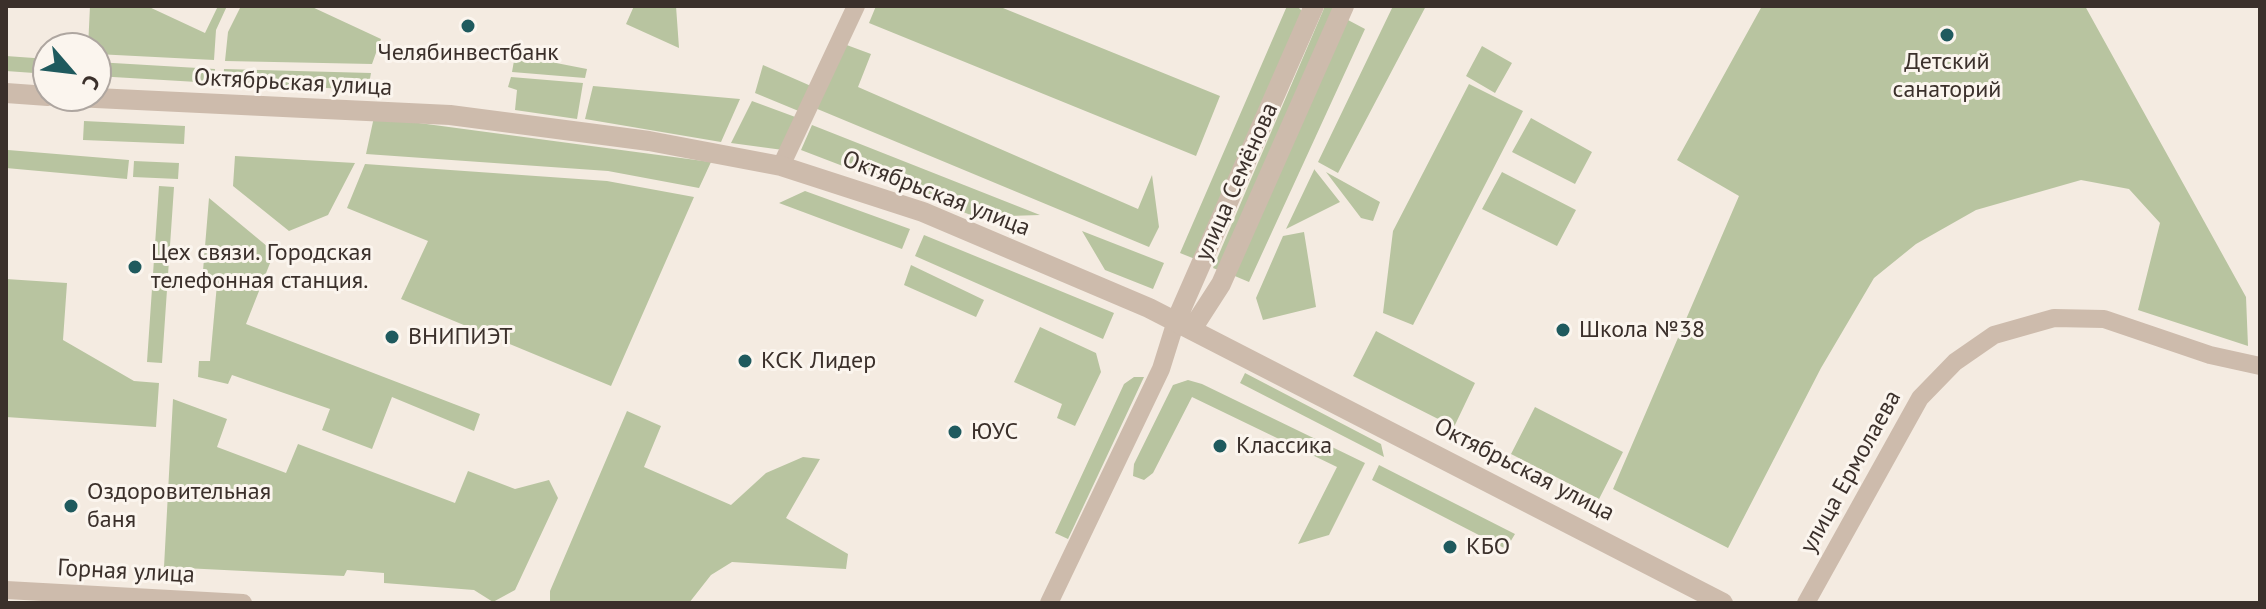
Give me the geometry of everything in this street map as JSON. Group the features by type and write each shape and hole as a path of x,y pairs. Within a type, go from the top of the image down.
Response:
{"street":[{"path":"781,166 856,6"},
{"name":"улица Семёнова","path":"1049,603 1184,325 1314,6"},
{"name":"улица Семёнова","path":"1184,325 1221,284 1344,6"},
{"path":"6,93 32,95"},
{"name":"Октябрьская улица","path":"112,99 450,115 649,141 781,166 923,212 1184,325 1723,603"},
{"name":"улица Ермолаева","path":"1806,603 1920,398 1955,362 1994,335 2054,318 2104,319 2210,355 2260,366"},
{"name":"Горная улица","path":"6,590 243,603"}],"green space":[{"path":"90,6 147,6 205,33 218,6 227,6 216,30 214,60 112,55 112,32 89,32"},
{"path":"241,6 310,6 381,39 372,64 225,61 228,32"},
{"path":"634,6 676,6 679,48 626,24"},
{"path":"876,6 998,6 1220,96 1196,156 869,23"},
{"path":"1287,6 1297,6 1308,17 1195,259 1180,253"},
{"path":"1325,6 1334,6 1218,270 1213,268"},
{"path":"1393,6 1426,6 1338,173 1318,162"},
{"path":"1762,6 2085,6 2246,297 2248,346 2138,310 2160,223 2129,189 2081,180 1976,210 1916,244 1874,278 1821,368 1728,548 1613,489 1739,196 1677,160"},
{"path":"1348,20 1365,29 1249,282 1230,274"},
{"path":"844,44 871,54 858,87 1138,209 1152,175 1159,227 1149,247 815,108"},
{"path":"1482,46 1512,63 1495,93 1466,76"},
{"path":"515,55 587,69 585,78 512,72"},
{"path":"6,56 32,58 32,73 6,71"},
{"path":"112,63 215,69 214,83 112,77"},
{"path":"763,65 811,86 801,112 755,93"},
{"path":"224,69 371,73 368,90 223,83"},
{"path":"511,77 583,83 577,119 515,110 517,90 508,87"},
{"path":"1469,84 1523,111 1413,325 1383,313 1393,231"},
{"path":"593,86 740,99 721,142 585,119"},
{"path":"752,101 798,118 783,150 731,143"},
{"path":"374,117 711,162 699,188 608,171 366,154"},
{"path":"1531,118 1592,152 1575,184 1512,152"},
{"path":"84,121 185,126 184,144 83,140"},
{"path":"812,125 1040,215 976,217 801,150"},
{"path":"8,150 129,160 127,179 6,168"},
{"path":"235,156 355,163 328,215 289,231 233,186"},
{"path":"134,161 179,163 178,179 133,177"},
{"path":"365,164 607,181 694,197 611,386 401,299 428,241 347,208"},
{"path":"1314,170 1340,202 1286,229"},
{"path":"1326,172 1380,202 1373,221 1361,218"},
{"path":"1502,172 1576,210 1557,246 1482,209"},
{"path":"159,186 174,187 162,363 147,362"},
{"path":"805,191 910,229 902,249 779,203"},
{"path":"209,198 268,247 272,258 246,324 480,414 474,431 392,397 372,449 322,430 330,409 232,375 228,384 198,377 199,361 210,361 217,284 202,283"},
{"path":"1082,231 1164,263 1153,289 1105,270"},
{"path":"1304,232 1316,307 1263,320 1256,298 1283,236"},
{"path":"924,235 1114,313 1103,339 915,256"},
{"path":"911,265 984,300 976,317 904,285"},
{"path":"6,279 67,283 63,340 134,381 159,383 156,427 6,417"},
{"path":"1040,327 1096,353 1101,372 1075,426 1057,418 1062,404 1014,382"},
{"path":"1376,331 1475,383 1454,427 1353,376"},
{"path":"1245,373 1381,444 1384,457 1240,383"},
{"path":"1134,377 1144,377 1068,539 1055,533 1124,384"},
{"path":"1188,380 1365,463 1329,535 1298,544 1337,467 1192,397 1153,473 1144,480 1133,476 1134,464 1173,385"},
{"path":"173,399 227,419 217,447 286,473 298,444 455,503 468,471 515,489 549,480 558,498 515,590 493,602 474,590 384,583 384,573 347,570 344,576 164,567"},
{"path":"1535,407 1623,452 1599,499 1511,454"},
{"path":"627,411 661,426 644,467 731,505 766,473 803,457 820,459 786,518 848,554 846,569 732,562 711,575 689,603 550,603 550,591"},
{"path":"1379,465 1515,534 1506,549 1372,480"}],"place":[{"name":"Челябинвестбанк","path":"468,26"},
{"name":"Детский санаторий","path":"1947,35"},
{"name":"Цех связи. Городская телефонная станция.","path":"135,267"},
{"name":"Школа №38","path":"1563,330"},
{"name":"ВНИПИЭТ","path":"392,337"},
{"name":"КСК Лидер","path":"745,361"},
{"name":"ЮУС","path":"955,432"},
{"name":"Классика","path":"1220,446"},
{"name":"Оздоровительная баня","path":"71,506"},
{"name":"КБО","path":"1450,547"}]}
